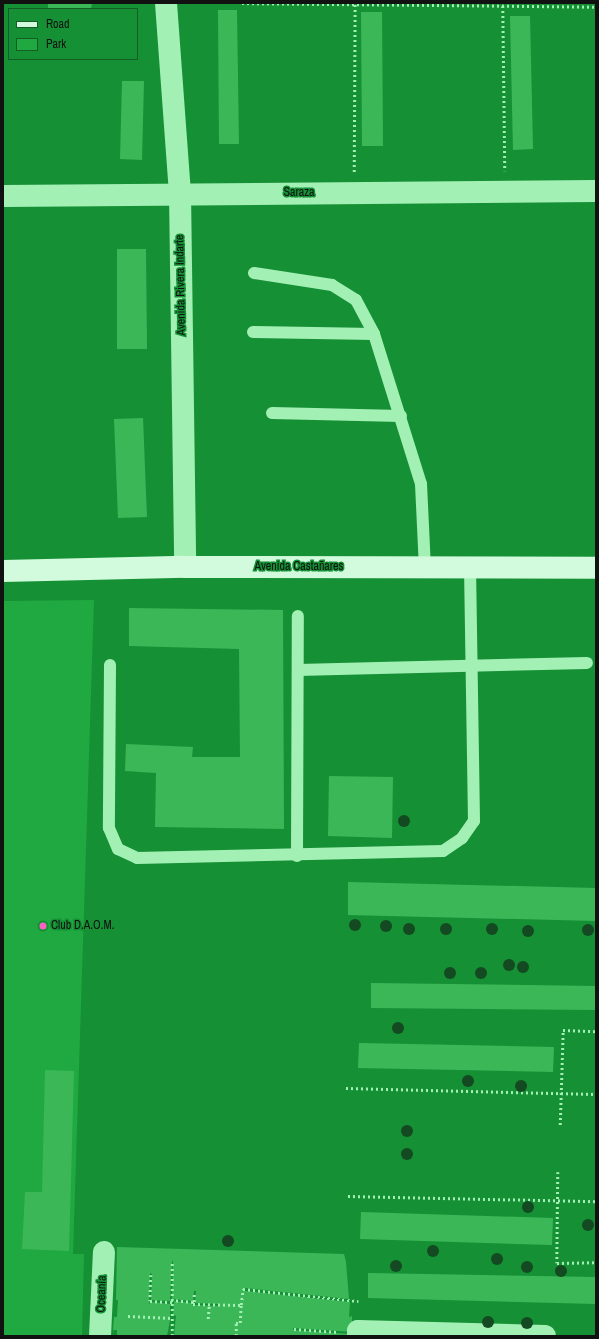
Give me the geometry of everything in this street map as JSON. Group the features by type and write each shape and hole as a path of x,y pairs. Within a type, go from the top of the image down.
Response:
{"main road":[{"name":"Avenida Castañares","path":"3,571 184,567 470,569 596,568"}],"street":[{"name":"Avenida Rivera Indarte","path":"166,3 180,193 184,567"},
{"name":"Saraza","path":"3,196 180,193 596,191"},
{"name":"Oceanía","path":"100,1336 104,1252"},
{"path":"358,1334 358,1331 545,1336"}],"lane":[{"path":"254,273 332,285 356,300 374,334 401,416 421,484 425,568"},
{"path":"253,332 374,334"},
{"path":"272,413 401,416"},
{"path":"110,665 109,828 118,849 137,858 297,856 443,851 462,838 474,821 470,569"},
{"path":"297,856 298,616"},
{"path":"298,670 587,663"}],"path":[{"path":"242,3 503,6 577,5 596,7"},
{"path":"354,4 354,192"},
{"path":"503,6 506,192"},
{"path":"560,1125 562,1030 596,1031"},
{"path":"346,1088 596,1094"},
{"path":"558,1172 557,1263 596,1262"},
{"path":"348,1196 596,1202"},
{"path":"172,1261 172,1336"},
{"path":"151,1275 150,1301 241,1305"},
{"path":"236,1336 236,1323 240,1323 243,1289 358,1301"},
{"path":"194,1292 194,1302"},
{"path":"208,1319 209,1304"},
{"path":"128,1316 172,1318"},
{"path":"294,1329 358,1334"}],"green space":[{"name":"Club D.A.O.M.","path":"94,600 73,1254 84,1254 82,1336 3,1336 3,601"}],"building":[{"path":"48,3 92,3 91,8 48,8"},
{"path":"218,10 237,10 239,144 219,144"},
{"path":"361,12 382,12 383,146 362,146"},
{"path":"510,16 530,16 533,149 513,150"},
{"path":"122,81 144,81 142,160 120,159"},
{"path":"117,249 146,249 147,349 117,349"},
{"path":"143,418 147,517 118,518 114,419"},
{"path":"129,608 283,610 284,829 155,827 156,773 125,771 126,744 193,747 192,757 240,757 239,649 129,646"},
{"path":"329,776 393,777 392,838 328,836"},
{"path":"348,882 596,888 596,921 348,915"},
{"path":"371,983 596,986 596,1010 371,1008"},
{"path":"359,1043 554,1047 553,1072 358,1068"},
{"path":"45,1070 74,1071 69,1251 22,1249 25,1192 42,1192"},
{"path":"361,1212 553,1218 552,1245 360,1239"},
{"path":"117,1247 344,1254 349,1299 245,1288 245,1291 350,1302 349,1317 352,1316 352,1332 293,1328 293,1330 352,1334 352,1336 174,1336 176,1315 173,1316 174,1301 193,1303 192,1305 219,1306 219,1304 195,1303 196,1291 194,1291 193,1301 172,1299 172,1261 170,1301 151,1300 152,1274 150,1273 149,1304 151,1302 170,1304 170,1320 167,1336 117,1336 117,1330 113,1330 114,1317 117,1317 118,1300 116,1300"},
{"path":"368,1273 596,1277 596,1304 368,1298"}],"place":[{"name":"Club D.A.O.M.","path":"43,926"}]}
